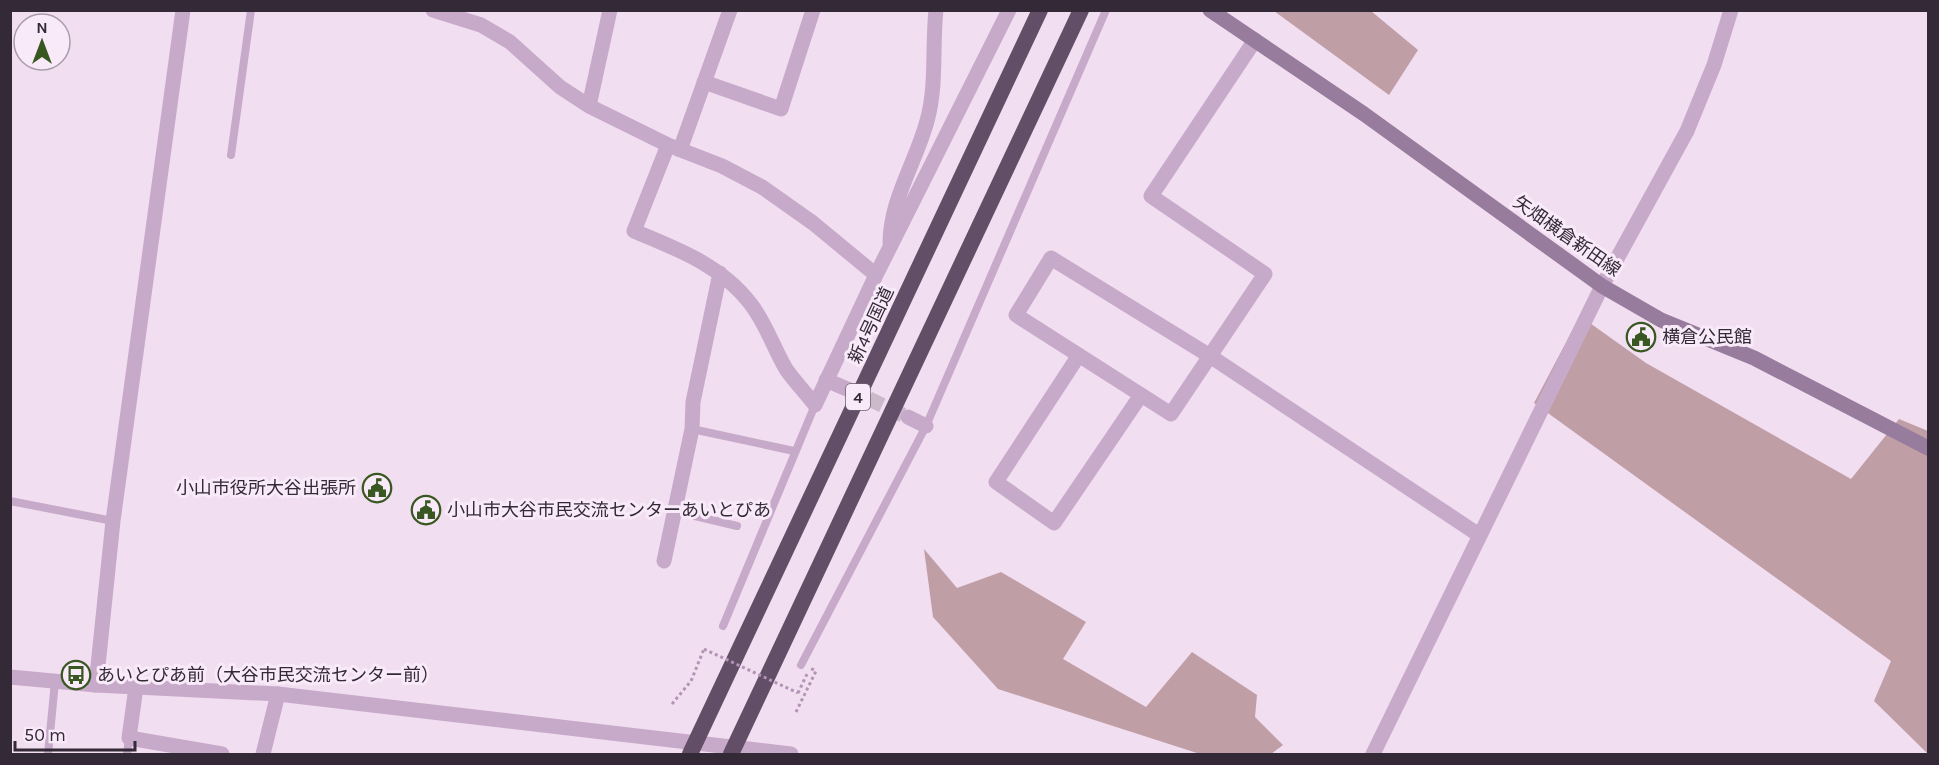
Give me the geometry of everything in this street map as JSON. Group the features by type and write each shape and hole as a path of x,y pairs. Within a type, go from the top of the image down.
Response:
{"highway":[{"name":"新4号国道","path":"693,748 1040,10"},
{"name":"4","path":"733,751 1081,10"}],"main road":[{"name":"矢畑横倉新田線","path":"1210,10 1364,114 1602,286 1661,320 1764,363 1929,448"}],"street":[{"path":"96,685 113,521 183,10"},
{"path":"433,10 481,25 510,42 560,87 589,106 674,148 722,166 762,187 813,223 876,275"},
{"path":"589,106 610,10"},
{"path":"730,10 704,82 634,231 695,257 720,273 750,303 771,336 786,369 815,405 876,275 1009,10"},
{"path":"704,82 782,109 813,10"},
{"path":"890,248 890,222 927,121 931,100 936,10"},
{"path":"1373,754 1602,286 1687,131 1714,65 1731,10"},
{"path":"1254,40 1151,196 1265,274 1210,356 1171,414 1016,315 1051,258 1210,356 1479,535"},
{"path":"664,561 692,429 693,402 720,273"},
{"path":"1078,355 996,482 1054,523 1141,395"},
{"path":"826,380 847,389"},
{"path":"908,417 926,426"},
{"path":"10,677 96,685 278,694 693,748 791,754"},
{"path":"136,687 129,738 222,754"},
{"path":"262,754 278,694"}],"lane":[{"path":"231,155 251,10"},
{"path":"801,665 926,426 1106,10"},
{"path":"723,626 815,405"},
{"path":"692,429 794,451"},
{"path":"10,501 113,521"},
{"path":"675,511 737,526"},
{"path":"48,754 55,682"},
{"path":"127,754 129,738"}],"path":[{"path":"672,704 691,681 704,649 798,693 810,668 816,671 796,712"}],"shaded area":[{"path":"1274,11 1371,11 1418,50 1389,95"},
{"path":"1580,316 1646,363 1851,479 1899,419 1928,431 1928,754 1874,701 1891,661 1534,403"},
{"path":"924,549 957,588 1001,572 1086,622 1063,659 1146,707 1192,652 1257,695 1255,717 1283,745 1271,754 1200,754 998,689 933,617"}],"tunnel":[{"path":"848,389 903,415"}],"place":[{"name":"横倉公民館","path":"1641,337"},
{"name":"小山市役所大谷出張所","path":"377,488"},
{"name":"小山市大谷市民交流センターあいとぴあ","path":"426,510"},
{"name":"あいとぴあ前（大谷市民交流センター前）","path":"76,675"}]}
